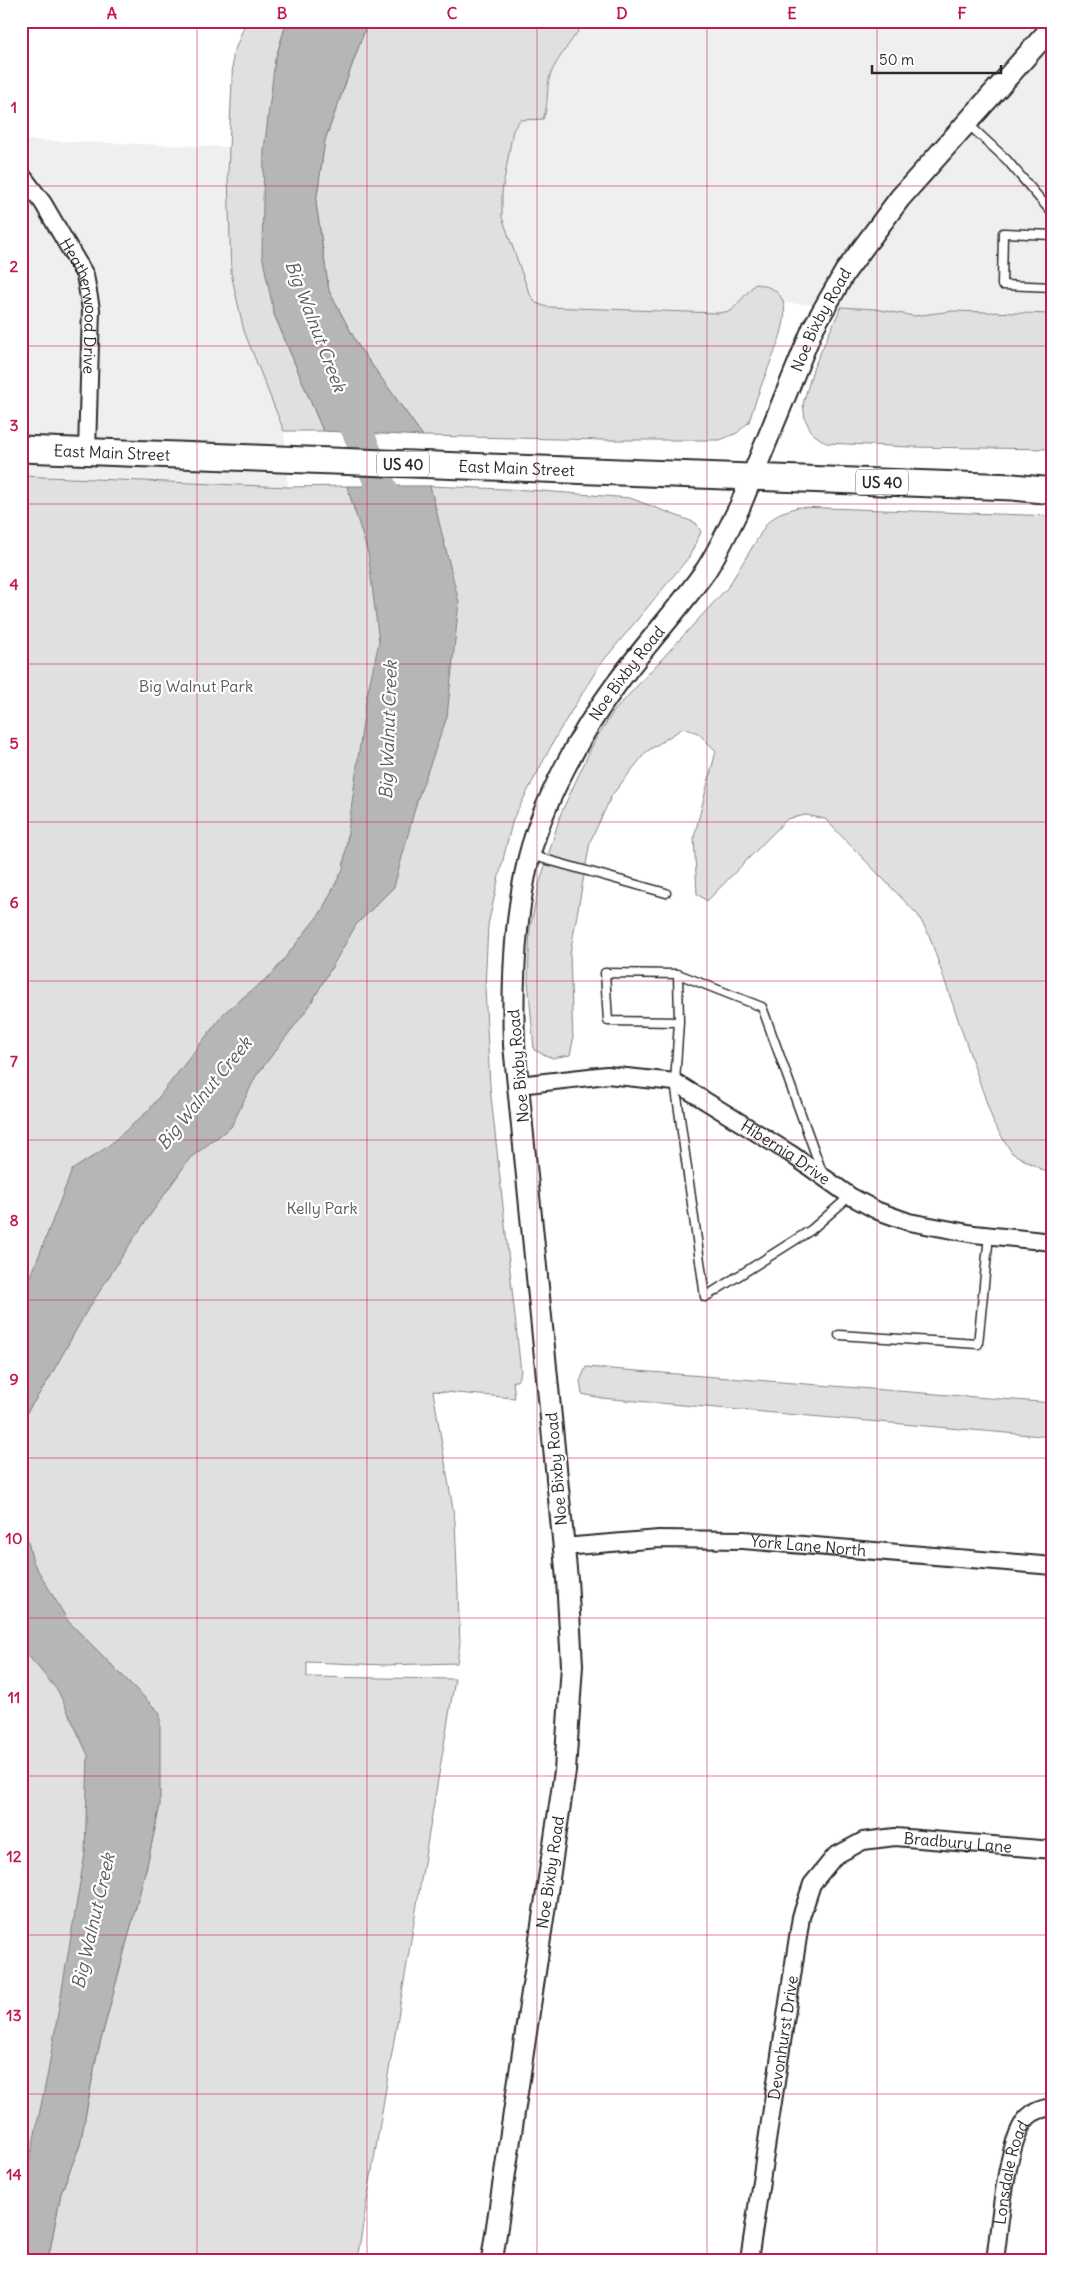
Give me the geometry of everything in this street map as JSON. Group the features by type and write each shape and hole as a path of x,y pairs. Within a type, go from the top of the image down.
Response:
{"main road":[{"name":"East Main Street","path":"21,448 751,478 1013,486 1053,491"},
{"name":"East Main Street","path":"1013,486 1053,482"}],"street":[{"name":"Noe Bixby Road","path":"492,2260 565,1770 572,1665 570,1617 519,1085 513,1004 515,959 522,892 530,855 555,792 588,726 641,651 682,602 707,568 740,506 813,328 845,272 900,198 1053,26"},
{"name":"Heatherwood Drive","path":"21,174 43,203 85,274 91,308 87,451"},
{"name":"Hibernia Drive","path":"519,1085 607,1075 675,1082 790,1154 850,1196 878,1211 910,1222 989,1236 1053,1242"},
{"name":"York Lane North","path":"563,1546 659,1539 743,1540 1053,1566"},
{"name":"Bradbury Lane","path":"863,1841 895,1837 1053,1850"},
{"name":"Devonhurst Drive","path":"749,2260 801,1917 812,1884 835,1856 863,1841"},
{"name":"Lonsdale Road","path":"995,2260 1012,2150 1021,2126 1029,2116 1040,2109 1053,2106"}],"lane":[{"path":"968,123 1006,159 1053,214"},
{"path":"1053,235 1003,233 1002,285 1053,287"},
{"path":"530,855 666,893"},
{"path":"680,1022 608,1021 605,973 678,974 762,1007 824,1179"},
{"path":"678,974 680,1022 675,1082 705,1297 811,1230 850,1196"},
{"path":"839,1335 978,1344 989,1236"}],"shaded area":[{"path":"585,21 1053,21 1053,314 952,311 914,316 875,309 784,303 779,292 767,285 755,284 731,311 718,313 547,307 536,303 529,293 502,217 502,192 513,130 520,120 548,108 548,85 551,72"},
{"path":"21,140 229,147 231,273 244,331 284,431 288,487 21,476"}],"green space":[{"path":"246,21 287,21 275,60 274,314 323,431 284,431 244,331 231,273 228,173 233,55"},
{"path":"368,21 585,21 551,73 543,119 520,120 513,130 502,192 502,217 529,293 536,303 547,307 718,313 731,311 755,284 771,288 780,296 784,306 784,318 777,346 749,422 737,433 720,440 605,440 423,436 359,347 329,291 316,203 325,140"},
{"path":"841,307 875,309 914,316 952,311 1053,314 1053,449 909,447 826,443 812,433 805,419 803,404 813,369"},
{"path":"21,476 288,487 347,486 356,515 438,518 430,486 529,490 630,498 696,523 701,532 689,557 599,666 558,733 513,819 488,925 485,988 490,1087 521,1372 517,1381 513,1381 515,1398 433,1391 455,1521 460,1643 457,1663 386,1665 307,1662 307,1677 455,1679 357,2260 48,2260 61,2193 80,2145 96,2059 147,1865 160,1805 111,1725 21,2259 21,1421 49,1379 21,1401"},
{"path":"798,507 1053,516 1053,1176 1012,1153 994,1124 929,935 918,915 825,819 806,815 787,819 707,901 697,894 694,837 716,751 698,733 683,728 646,752 612,795 590,842 570,954 573,1041 570,1055 552,1058 534,1050 528,980 530,928 539,885 561,813 595,740 614,711 728,587 767,523 780,513"},
{"path":"586,1367 1053,1403 1053,1437 601,1398 582,1394 580,1381"}],"water":[{"path":"287,21 368,21 325,140 316,203 329,291 359,347 423,436 323,431 274,314 262,255 264,150 275,60"},
{"path":"347,486 430,486 459,602 447,717 417,801 394,887 356,925 309,1007 256,1076 231,1127 190,1158 132,1241 85,1314 49,1379 21,1421 21,1302 72,1170 107,1147 148,1111 225,1012 272,974 321,912 343,869 366,700 379,642 368,553"},
{"path":"21,1513 33,1562 68,1621 160,1713 160,1805 147,1865 96,2059 80,2145 61,2193 48,2260 21,2260 21,2201 48,2072 85,1853 88,1755 58,1691 21,1647"}],"waterway":[{"name":"Big Walnut Creek","path":"341,393 394,517 394,524"}],"park label":[{"name":"Big Walnut Park","path":"196,686"},
{"name":"Kelly Park","path":"322,1208"}]}
